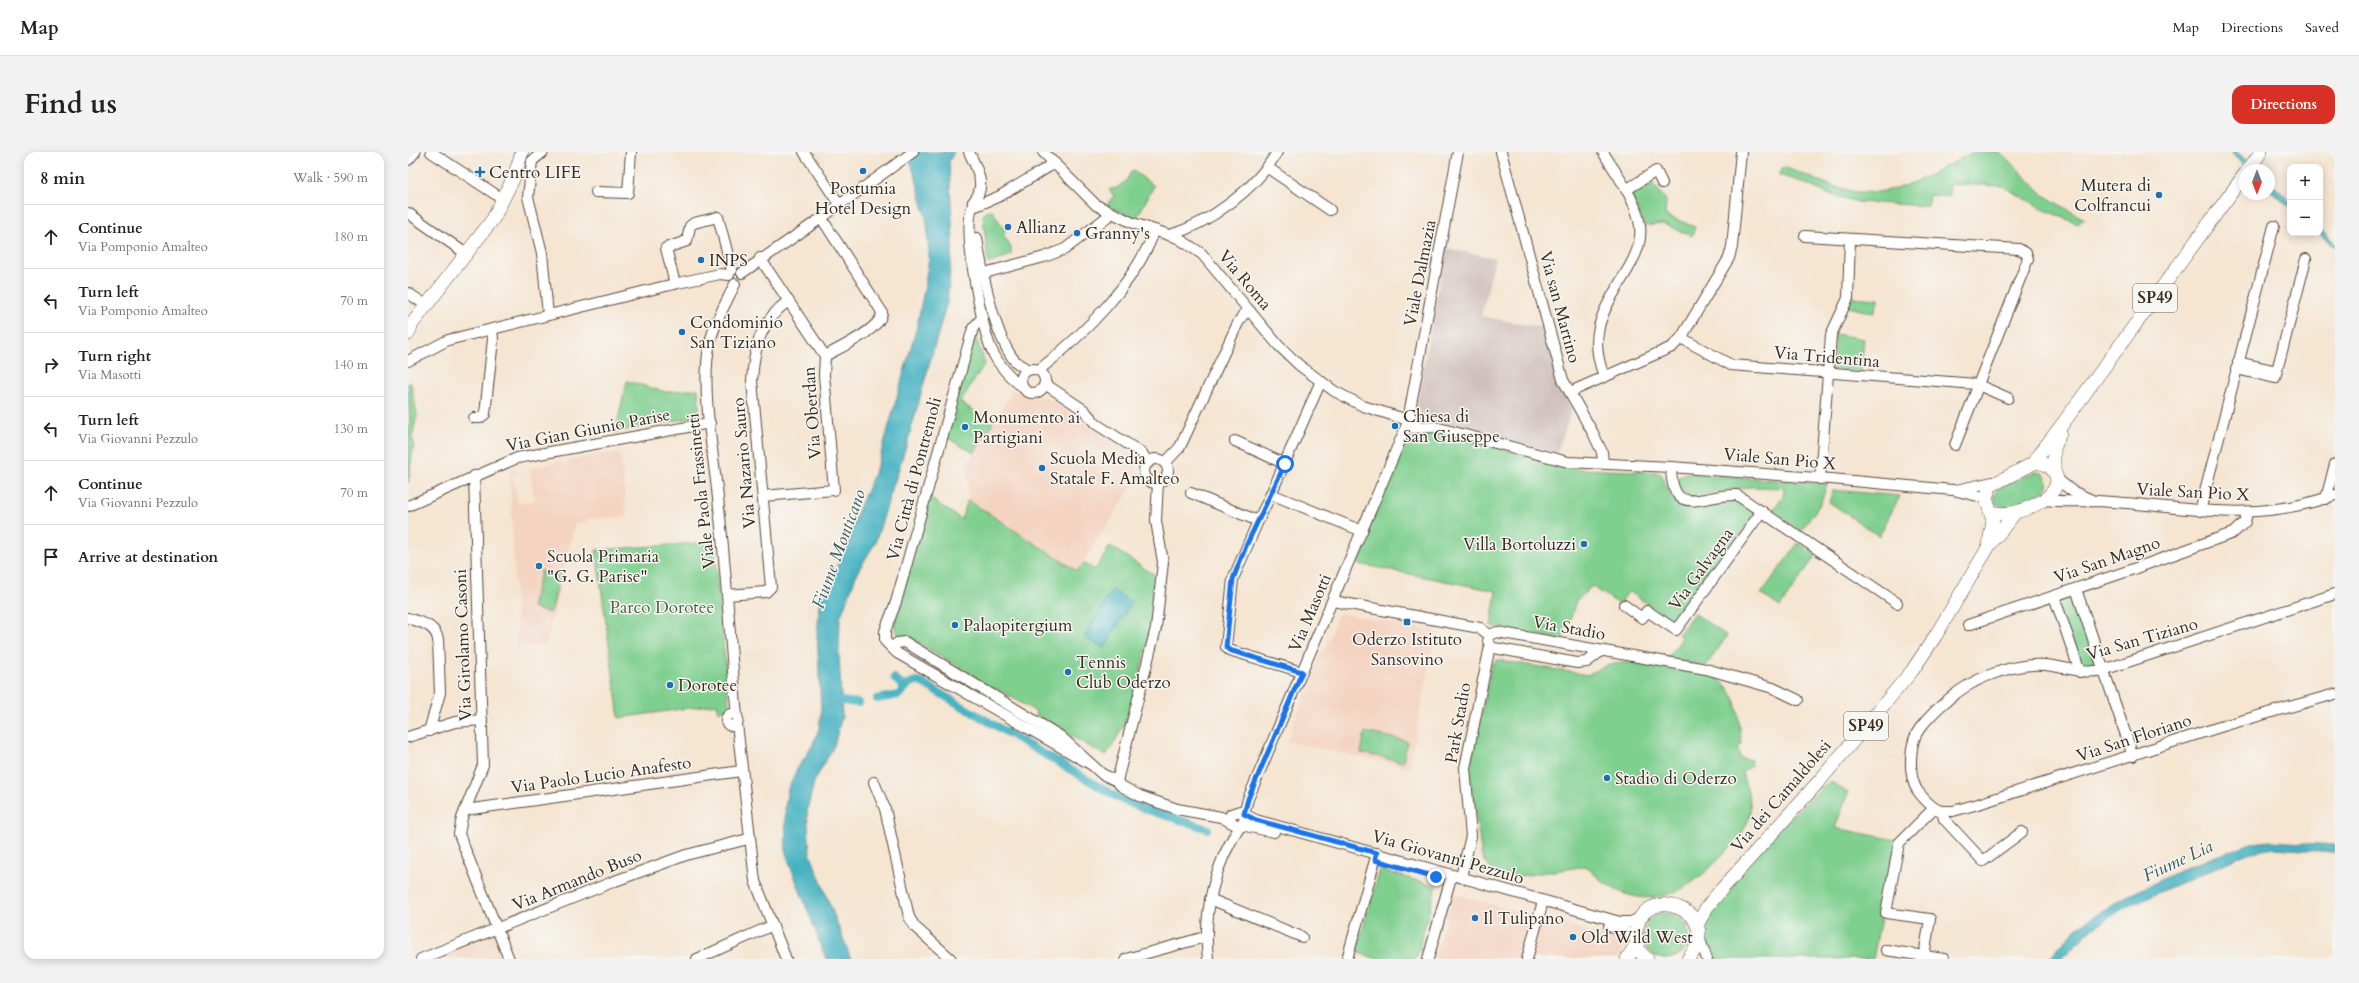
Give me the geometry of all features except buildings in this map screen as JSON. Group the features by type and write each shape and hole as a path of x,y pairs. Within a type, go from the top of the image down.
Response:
{"main road":[{"path":"466,253 498,196 507,176 511,152"},
{"path":"409,328 482,234 500,207 514,177 522,152"},
{"path":"2252,164 2261,152"},
{"name":"SP49","path":"1993,482 2033,462 2064,422 2239,182"},
{"name":"SP49","path":"1986,498 1991,511 2001,515 2014,514 2044,500 2053,491 2056,475 2055,445 2064,422"},
{"path":"2033,462 2043,463 2056,475"},
{"path":"1986,498 1988,489 1993,482"},
{"name":"Via dei Camaldolesi","path":"1989,546 1993,529 1991,511"},
{"name":"Via dei Camaldolesi","path":"1698,931 1707,907 1821,779 1912,671 1936,635 1989,546 2014,514"},
{"name":"Via dei Camaldolesi","path":"1683,908 1702,903 1721,890"},
{"name":"SP49","path":"1644,916 1655,907 1664,904 1683,908"},
{"path":"1683,908 1689,913 1698,931"},
{"path":"1628,959 1636,941 1637,928 1644,916"},
{"name":"SP49","path":"1688,959 1697,946 1698,931"},
{"path":"1636,941 1646,959"}],"street":[{"path":"408,160 416,152"},
{"path":"431,152 498,196"},
{"path":"543,152 532,162 528,197 542,253 548,315"},
{"path":"596,192 628,193 631,152"},
{"path":"804,152 839,204"},
{"path":"408,361 413,354 448,340 675,284 734,272 760,258 822,219 839,204 913,152"},
{"path":"969,152 979,172 980,182 977,203 970,215 979,278 981,319 993,352 1009,374 1027,392 1035,393 1042,390 1045,384 1044,376 1039,370"},
{"name":"Via Roma","path":"1043,152 1055,163 1086,198 1111,214 1170,235 1185,242 1209,261 1283,350 1299,365 1334,391 1363,406 1413,422 1435,426 1568,462 1603,464"},
{"path":"1170,235 1190,227 1247,190 1268,168 1277,152"},
{"name":"Viale Dalmazia","path":"1413,422 1412,400 1458,152"},
{"name":"Via san Martino","path":"1501,152 1563,380 1599,445 1603,464"},
{"path":"1603,152 1626,190 1638,216 1641,236 1636,254 1599,320 1596,340 1598,356 1604,376"},
{"path":"1570,392 1604,376 1661,353 1681,338 1729,258 1732,247 1741,152"},
{"path":"977,203 1000,196 1055,163"},
{"path":"1268,168 1330,210"},
{"path":"1626,190 1656,171 1662,183"},
{"path":"408,213 466,253"},
{"path":"979,278 1065,249 1111,214"},
{"path":"675,284 666,248 687,241 690,226 694,222 718,217 724,247 734,272"},
{"path":"822,219 882,312 879,322 870,329 825,356"},
{"path":"2200,511 2274,226"},
{"path":"1185,242 1185,235 1190,227"},
{"path":"979,278 1004,343 1016,362 1028,370 1039,370 1068,348 1107,307 1130,278 1155,230"},
{"path":"1805,236 2020,249 2026,254 2028,259 1979,382 1976,384 1977,389 1955,445"},
{"path":"1820,478 1831,335 1848,298 1850,239"},
{"name":"Via Oberdan","path":"760,258 825,356 824,376 834,490 763,496"},
{"path":"2237,365 2276,374 2306,259"},
{"name":"Viale Paola Frassinetti","path":"734,272 730,282 735,284 715,324 708,354 707,384 727,595 735,700 734,723 748,839 755,882 786,959"},
{"path":"408,293 426,306"},
{"name":"Via Nazario Sauro","path":"727,595 766,592 771,587 752,381 753,364 757,342 769,318 788,301"},
{"path":"1165,463 1180,447 1238,323 1243,316 1250,311"},
{"name":"Via Città di Pontremoli","path":"981,319 976,322 972,328 896,602 885,631 885,641 893,647 897,653 987,705 1053,738"},
{"path":"474,418 480,418 485,414 493,339 492,329"},
{"name":"Via Tridentina","path":"1681,338 1731,365 1976,384 2008,398"},
{"path":"1022,386 1021,379 1028,370"},
{"path":"1302,672 1229,650 1226,647 1233,579 1321,381"},
{"path":"1045,384 1084,410 1096,424 1142,453 1148,463"},
{"name":"Via Masotti","path":"1208,959 1205,937 1210,899 1230,844 1236,818 1248,799 1401,440 1413,422"},
{"name":"Via Gian Giunio Parise","path":"408,506 517,458 710,423"},
{"path":"1235,441 1285,464"},
{"path":"1158,459 1165,463 1168,473 1164,479 1158,482 1151,481 1146,476 1145,469 1148,463 1158,459"},
{"name":"Viale San Pio X","path":"1603,464 1670,467 1820,478 1953,490 1986,498"},
{"path":"2331,497 2335,464"},
{"path":"1670,467 1671,482 1674,492 1679,498 1694,501 1737,495 1897,603"},
{"name":"Viale San Pio X","path":"2056,475 2072,491 2096,501"},
{"name":"Via Girolamo Casoni","path":"474,476 483,764 460,827 461,842 509,959"},
{"path":"1117,781 1156,628 1163,562 1157,531 1158,482"},
{"name":"Viale San Pio X","path":"1953,490 1993,482"},
{"path":"1191,493 1258,521"},
{"path":"1271,494 1362,531"},
{"name":"Viale San Pio X","path":"2044,500 2096,501 2200,511 2247,513 2283,509 2331,497"},
{"name":"Via Galvagna","path":"1624,605 1642,618 1647,611 1676,630 1762,511"},
{"name":"Via San Magno","path":"1968,625 2076,589 2233,533 2245,522 2247,513"},
{"path":"2076,589 2133,756"},
{"name":"Via San Tiziano","path":"2022,832 1983,861 1914,784 1910,767 1911,756 1919,730 1952,697 1986,676 2021,666 2051,666 2087,674 2104,670 2335,594"},
{"path":"2054,596 2080,672"},
{"name":"Via Stadio","path":"1333,601 1480,628 1493,634 1578,646 1738,676 1773,688 1798,700"},
{"path":"408,618 431,626 436,630 438,639 440,693 430,731"},
{"name":"Park Stadio","path":"1461,877 1471,836 1464,768 1493,634"},
{"name":"Via Città di Pontremoli","path":"893,647 897,643 905,642 995,693 1106,777 1117,781 1121,786 1140,796 1177,809 1236,818"},
{"path":"1490,646 1574,662 1587,662 1601,651"},
{"path":"1574,662 1580,657 1578,646"},
{"path":"987,705 995,693"},
{"name":"Via San Floriano","path":"1938,810 1953,811 1978,804 2224,726 2335,694"},
{"path":"408,737 455,722 482,720"},
{"name":"Via Paolo Lucio Anafesto","path":"465,810 741,771"},
{"path":"874,782 885,808 909,918 915,926 951,959"},
{"path":"1924,956 1930,919 1886,912 1899,843 1938,810"},
{"name":"Via Giovanni Pezzulo","path":"1236,818 1263,829 1461,877 1621,929 1636,941"},
{"name":"Via Armando Buso","path":"421,959 614,880 686,855 748,839"},
{"path":"1346,959 1376,857"},
{"name":"Via Giovanni Pezzulo","path":"1376,857 1450,881 1620,922 1631,922 1644,916"},
{"path":"1428,959 1450,881"},
{"path":"1210,899 1302,938"},
{"path":"1527,959 1542,904"},
{"path":"697,959 773,925"},
{"path":"1698,931 1707,959"},
{"path":"1126,959 1205,937"},
{"path":"1886,950 1944,958"}],"shaded area":[{"path":"1445,248 1495,258 1481,316 1544,328 1558,379 1572,410 1557,453 1481,435 1421,415 1416,409"},
{"path":"1013,391 1032,397 1044,396 1134,455 1138,477 1077,572 968,500 968,461"},
{"name":"Scuola Primaria \"G. G. Parise\"","path":"610,453 621,453 627,517 587,519 585,523 575,523 546,645 517,647 510,469 515,469 517,473 512,474 518,504 535,500 529,469 561,461 563,464 569,463 570,460"},
{"path":"1339,613 1436,631 1409,768 1287,741 1321,651 1325,649"},
{"path":"1453,894 1611,937 1621,942 1623,951 1616,959 1434,959"},
{"path":"496,933 506,959 435,959"}],"green space":[{"path":"1973,152 2000,152 2045,196 2084,219 2078,224 2045,210 2002,186 1950,184 1949,197 1929,195 1928,206 1858,202 1828,194 1802,182 1779,175 1783,167 1847,190 1881,192 1913,183"},
{"path":"1132,170 1154,186 1136,219 1106,205 1114,196 1109,190 1113,188 1115,189 1126,181"},
{"path":"1649,179 1666,200 1665,215 1695,227 1692,236 1663,224 1645,226 1629,191"},
{"path":"991,209 1006,232 1003,234 1011,248 1011,255 988,264 983,215"},
{"path":"1850,297 1879,299 1874,313 1848,307"},
{"path":"974,332 985,363 960,402 993,423 974,453 942,435"},
{"path":"1835,334 1864,339 1861,372 1833,370"},
{"path":"627,381 666,392 698,389 700,416 615,432"},
{"path":"408,383 411,383 417,415 412,438 414,443 408,483 408,428 410,424"},
{"path":"1421,431 1435,431 1577,469 1657,472 1662,475 1675,502 1682,507 1689,508 1718,501 1735,500 1748,506 1756,512 1677,625 1629,591 1619,604 1592,586 1576,601 1570,621 1566,621 1563,640 1491,626 1496,591 1354,563 1404,445 1409,438"},
{"path":"2034,472 2042,473 2046,477 2047,484 2044,492 2007,508 1996,504 1994,496 1997,489"},
{"path":"1686,473 1827,484 1821,503 1801,531 1772,511 1783,496 1784,488 1748,487 1691,496 1681,492 1677,483 1680,476"},
{"path":"1833,490 1900,496 1879,536 1829,502"},
{"path":"928,497 961,519 968,500 1077,571 1084,563 1095,570 1110,546 1156,576 1151,627 1130,715 1106,756 1035,715 1036,712 1000,690 981,683 976,677 910,638 903,638 896,632 894,624"},
{"name":"Parco Dorotee","path":"714,542 729,703 728,708 718,712 717,704 619,718 596,550"},
{"path":"1798,543 1816,555 1780,607 1761,594"},
{"path":"541,571 560,575 551,613 532,608"},
{"path":"2076,589 2103,670 2080,672 2054,596"},
{"path":"1694,613 1727,636 1706,666 1667,659 1682,638 1678,635"},
{"name":"Stadio di Oderzo","path":"1498,660 1588,675 1602,668 1632,662 1665,666 1712,676 1721,681 1728,688 1736,704 1742,744 1738,748 1740,758 1751,760 1752,766 1742,772 1749,798 1750,814 1746,826 1736,841 1707,870 1691,883 1674,892 1657,897 1639,897 1621,892 1604,882 1586,866 1508,878 1496,874 1486,864 1482,857 1469,770 1492,664"},
{"path":"1365,732 1407,741 1403,762 1361,753"},
{"path":"1830,781 1848,793 1835,828 1896,840 1873,959 1707,959 1703,951 1702,916 1778,828"},
{"path":"1380,870 1436,886 1416,959 1378,959 1356,952"},
{"path":"1661,913 1671,913 1679,917 1685,923 1689,931 1689,941 1685,949 1679,955 1671,959 1661,959 1653,955 1647,949 1643,941 1643,931 1647,923 1653,917"}],"water":[{"path":"903,152 954,152 949,162 953,242 947,302 908,440 875,543 858,571 840,618 839,654 842,716 834,746 814,782 807,811 810,853 851,959 826,959 786,854 785,807 788,789 796,771 812,746 819,729 821,712 817,633 821,597 849,542 856,516 878,464 917,326 924,290 929,257 927,222 910,161"},
{"path":"2231,152 2237,152 2250,164 2242,164"},
{"path":"2275,187 2287,198 2287,204 2275,194"},
{"path":"2323,232 2335,243 2335,248 2322,236"},
{"path":"1112,590 1132,602 1104,649 1084,637"},
{"path":"2272,841 2335,845 2335,852 2273,848 2248,853 2126,907 2094,927 2061,959 2048,959 2078,927 2121,899 2192,865 2251,843"}],"waterway":[{"path":"894,678 905,688"},
{"path":"877,699 899,695 910,683 919,681 1122,800 1147,810 1208,829"},
{"path":"833,700 858,703"}],"place":[{"name":"Postumia Hotel Design","path":"863,171"},
{"name":"Centro LIFE","path":"480,172"},
{"name":"Mutera di Colfrancui","path":"2159,195"},
{"name":"Allianz","path":"1008,227"},
{"name":"Granny's","path":"1077,233"},
{"name":"INPS","path":"701,260"},
{"name":"Condominio San Tiziano","path":"682,332"},
{"name":"Chiesa di San Giuseppe","path":"1395,426"},
{"name":"Monumento ai Partigiani","path":"965,427"},
{"name":"Scuola Media Statale F. Amalteo","path":"1042,468"},
{"name":"Villa Bortoluzzi","path":"1584,544"},
{"name":"Scuola Primaria \"G. G. Parise\"","path":"539,566"},
{"name":"Oderzo Istituto Sansovino","path":"1407,622"},
{"name":"Palaopitergium","path":"955,625"},
{"name":"Tennis Club Oderzo","path":"1068,672"},
{"name":"Dorotee","path":"670,685"},
{"name":"Stadio di Oderzo","path":"1607,778"},
{"name":"Il Tulipano","path":"1475,918"},
{"name":"Old Wild West","path":"1573,937"}],"route":[{"path":"1285,464 1246,546 1233,579 1226,647 1229,650 1302,672 1248,799 1244,814 1256,820 1377,853 1375,860 1436,877"}],"water label":[{"name":"Fiume Monticano","path":"839,549"},
{"name":"Fiume Lia","path":"2178,861"}]}
